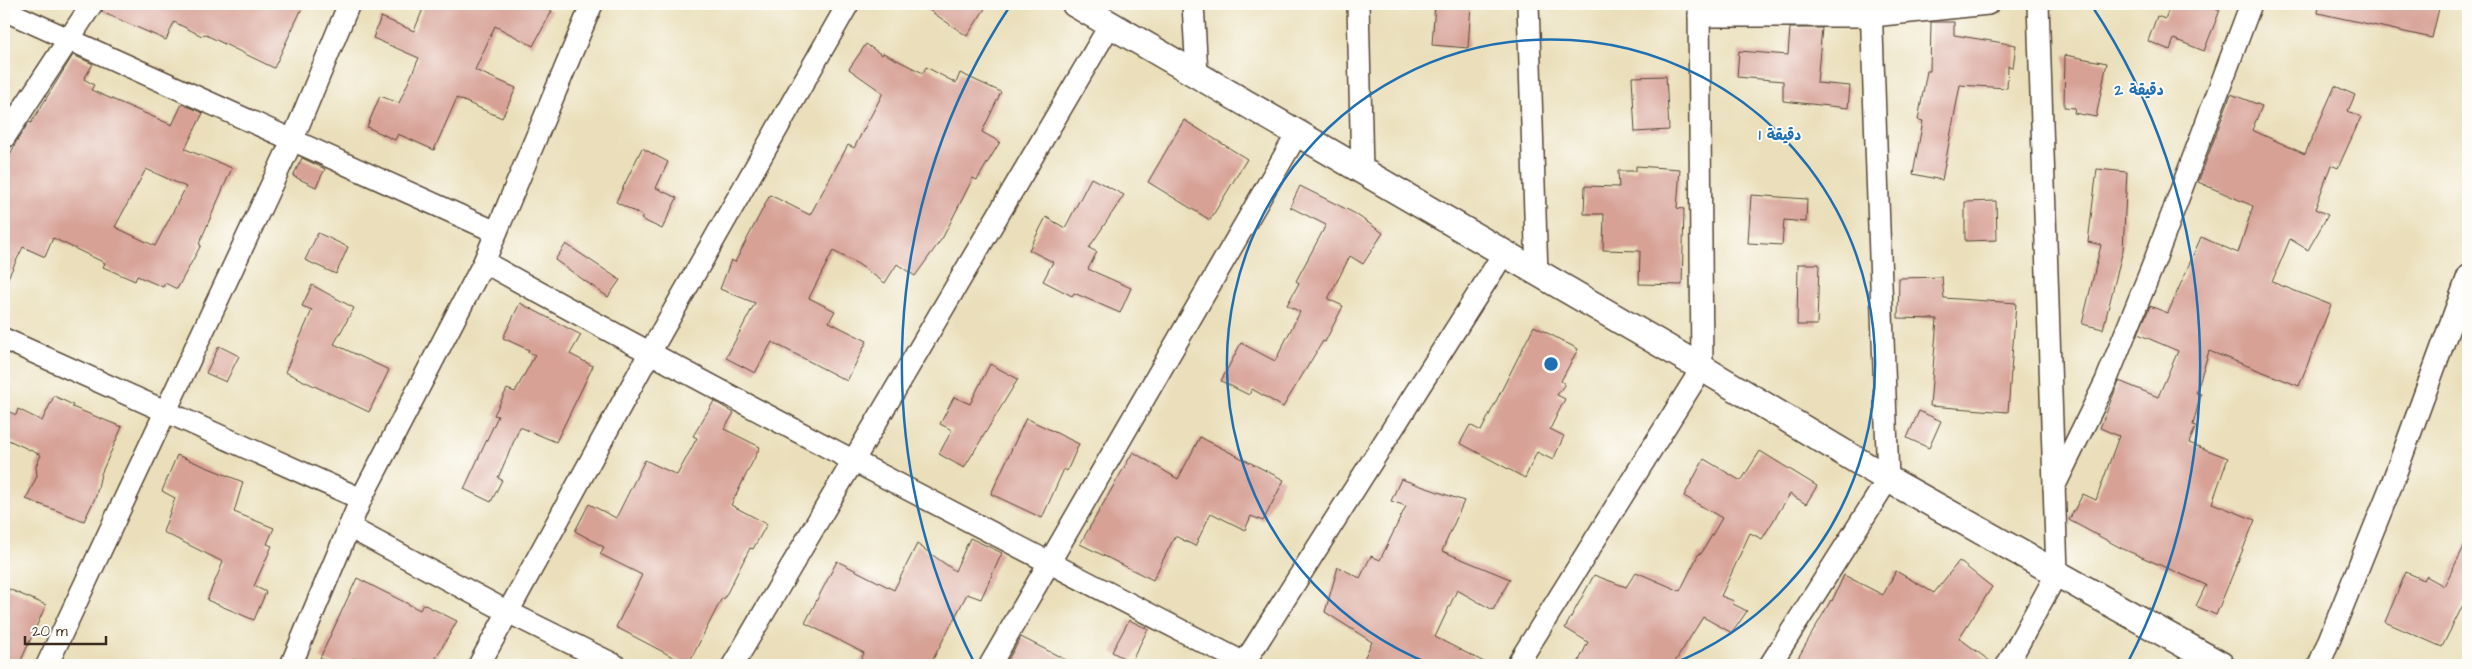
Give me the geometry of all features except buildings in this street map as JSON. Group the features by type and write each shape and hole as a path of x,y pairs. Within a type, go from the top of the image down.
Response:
{"street":[{"path":"4,138 92,4"},
{"path":"48,665 292,141 350,4"},
{"path":"291,665 361,499 484,262 592,4"},
{"path":"478,665 649,354 848,4"},
{"path":"1075,4 1537,274 1702,368 1888,479 2221,665"},
{"path":"1193,4 1197,74"},
{"path":"1358,4 1362,170"},
{"path":"1528,4 1537,274"},
{"path":"1517,665 1702,368 1699,10 1871,10 1988,4"},
{"path":"2007,665 2057,573 2038,4"},
{"path":"2053,489 2106,381 2154,265 2251,4"},
{"path":"4,10 68,41 496,232"},
{"path":"1770,665 1888,479 1871,10"},
{"path":"733,665 1110,25"},
{"path":"990,665 1051,563 1297,134"},
{"path":"484,262 649,354 1245,665 1504,253"},
{"path":"2319,665 2391,486 2468,276"},
{"path":"4,338 361,499"},
{"path":"349,526 508,612 615,665"}]}
